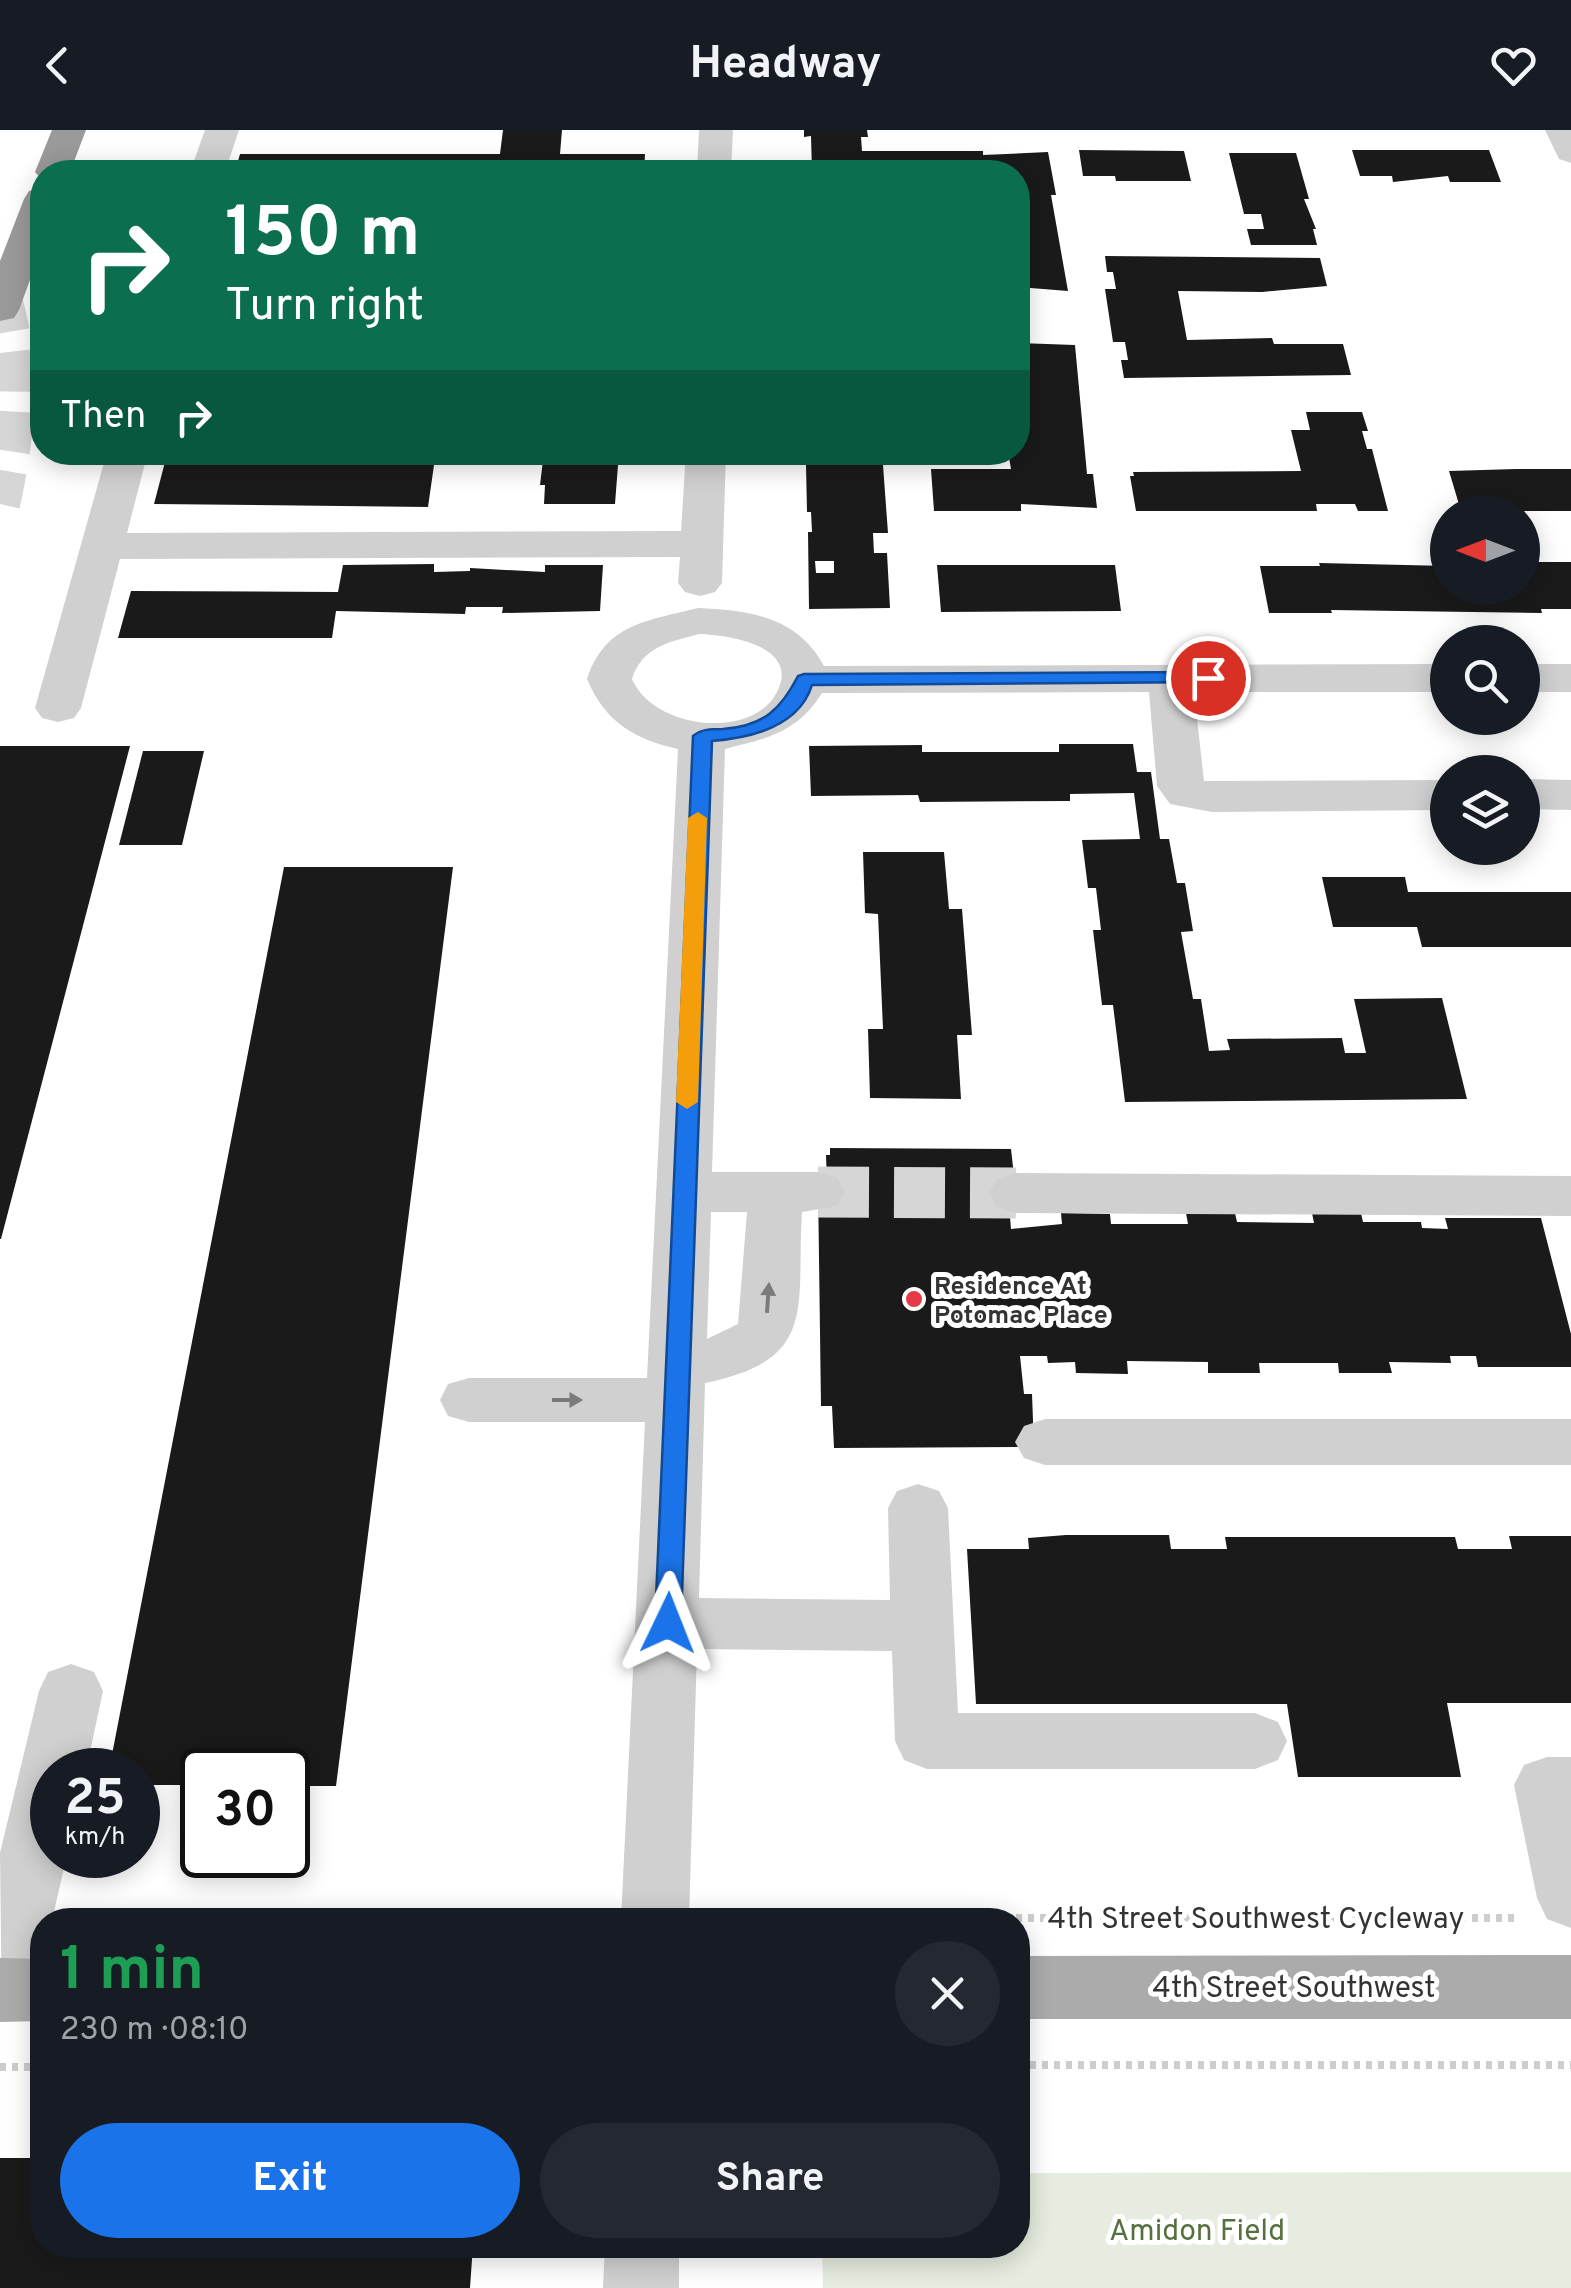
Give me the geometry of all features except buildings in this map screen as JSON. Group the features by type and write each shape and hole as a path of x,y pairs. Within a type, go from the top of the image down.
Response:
{"highway":[{"path":"58,160 69,130"},
{"path":"0,310 30,231"}],"main road":[{"name":"4th Street Southwest","path":"1030,1988 1571,1987"}],"street":[{"path":"212,160 222,130"},
{"path":"715,160 716,130"},
{"path":"1562,130 1571,152"},
{"path":"58,708 124,465"},
{"path":"698,620 705,465"},
{"path":"102,546 701,544"},
{"path":"698,620 738,623 787,644 800,661 804,680 799,697 764,725 737,734 702,736 662,730 626,713 612,696 608,678 614,660 628,644 651,632 698,620"},
{"path":"1170,678 1181,786 1186,794 1212,798 1430,795"},
{"path":"804,680 1430,678"},
{"path":"1540,678 1571,678"},
{"path":"656,1908 702,736"},
{"path":"1540,794 1571,795"},
{"path":"470,1400 676,1384 761,1340 797,1192 684,1192"},
{"path":"1016,1193 1571,1196"},
{"path":"1045,1442 1571,1442"},
{"path":"918,1508 927,1740 1254,1740"},
{"path":"668,1623 922,1626"},
{"path":"58,1748 71,1692"},
{"path":"1551,1908 1547,1785 1571,1785"},
{"path":"15,1990 20,1918 30,1874"},
{"path":"641,2288 642,2258"}],"path":[{"name":"4th Street Southwest Cycleway","path":"1030,1915 1551,1908"},
{"path":"20,1918 30,1918"},
{"path":"1030,2065 1571,2065"},
{"path":"0,2068 30,2067"}],"green space":[{"name":"Amidon Field","path":"1571,2172 1571,2288 823,2288 822,2258 1030,2258 1030,2173"}],"tunnel":[{"path":"0,293 12,346 15,398 0,504"},
{"path":"818,1192 1016,1193"}],"slow traffic":[{"path":"687,1102 698,818"}],"place":[{"name":"Residence At Potomac Place","path":"914,1299"}],"route":[{"path":"668,1623 702,736 737,734 764,725 799,697 804,680 1208,678"}]}
